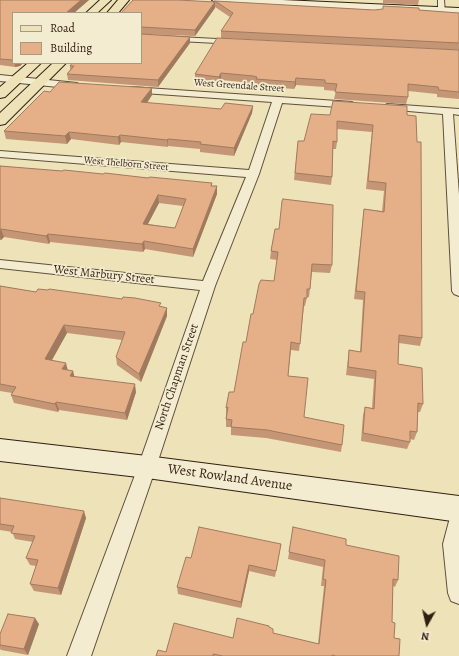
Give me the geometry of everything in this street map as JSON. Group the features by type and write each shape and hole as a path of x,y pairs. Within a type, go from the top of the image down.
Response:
{"main road":[{"path":"92,12 106,0"},
{"path":"113,12 124,0"},
{"path":"0,94 34,64"},
{"path":"0,121 59,64"}],"street":[{"path":"217,0 459,12"},
{"path":"441,0 442,11"},
{"path":"142,37 244,42"},
{"path":"0,78 40,83 85,86"},
{"name":"West Greendale Street","path":"123,89 363,106"},
{"name":"North Chapman Street","path":"79,656 147,467 208,286 253,174 278,100"},
{"path":"378,107 453,112 459,291"},
{"name":"West Thelborn Street","path":"0,154 253,174"},
{"name":"West Marbury Street","path":"0,264 208,286"},
{"name":"West Rowland Avenue","path":"0,450 147,467 459,509"},
{"path":"459,517 453,544 459,593"}],"building":[{"path":"0,0 81,0 67,12 12,12 12,60 0,59"},
{"path":"133,0 215,2 195,30 142,27 142,12 122,12"},
{"path":"215,1 374,10 383,9 383,6 419,8 419,10 459,13 459,43 221,31 233,13"},
{"path":"142,34 190,37 158,80 67,74 74,66 70,66 71,64 142,64"},
{"path":"217,38 459,50 459,92 439,90 438,87 408,84 408,97 335,92 337,84 325,83 325,80 296,78 295,82 256,79 257,77 253,76 221,73 219,77 195,74"},
{"path":"59,82 152,88 141,102 221,109 225,103 253,106 234,148 200,144 201,142 120,135 118,137 69,132 65,136 4,131 44,91 50,92"},
{"path":"333,101 407,106 407,115 416,116 417,142 421,142 422,338 399,335 398,364 422,368 423,404 418,403 417,432 410,431 410,442 363,433 365,407 374,409 376,371 348,367 349,350 361,352 365,292 356,291 364,209 384,212 386,183 368,181 373,125 337,121 337,142 333,141 332,177 295,173 298,141 304,141 311,114 330,115"},
{"path":"0,166 150,177 212,183 211,186 217,186 193,249 144,241 142,244 48,234 46,236 0,230","holes":["158,195 186,199 175,228 143,224"]},
{"path":"283,199 333,205 332,265 312,264 310,289 307,289 307,298 304,298 300,344 291,342 288,376 308,378 304,417 344,425 342,445 267,430 231,427 232,420 226,419 228,407 226,408 229,392 234,392 243,342 246,342 251,314 253,314 259,284 261,280 274,281 278,252 271,251 275,229 279,229"},
{"path":"0,286 36,292 38,289 49,289 122,299 123,297 135,298 161,303 159,306 167,308 139,374 116,357 125,332 64,325 45,359 66,363 62,369 73,371 70,376 135,384 125,413 56,402 55,404 11,395 16,387 0,384"},
{"path":"0,498 84,511 58,588 30,584 38,560 26,558 35,536 11,533 14,526 0,524"},
{"path":"199,527 281,544 276,571 249,565 241,602 177,587 186,557 191,558"},
{"path":"293,527 346,539 346,545 399,556 398,580 393,579 392,622 395,623 394,638 400,639 399,656 223,656 213,654 213,656 156,656 158,650 166,652 174,623 233,638 237,618 269,626 273,629 273,633 319,644 326,580 323,579 325,560 289,552"},
{"path":"8,614 35,618 24,649 0,645 0,634"}]}
